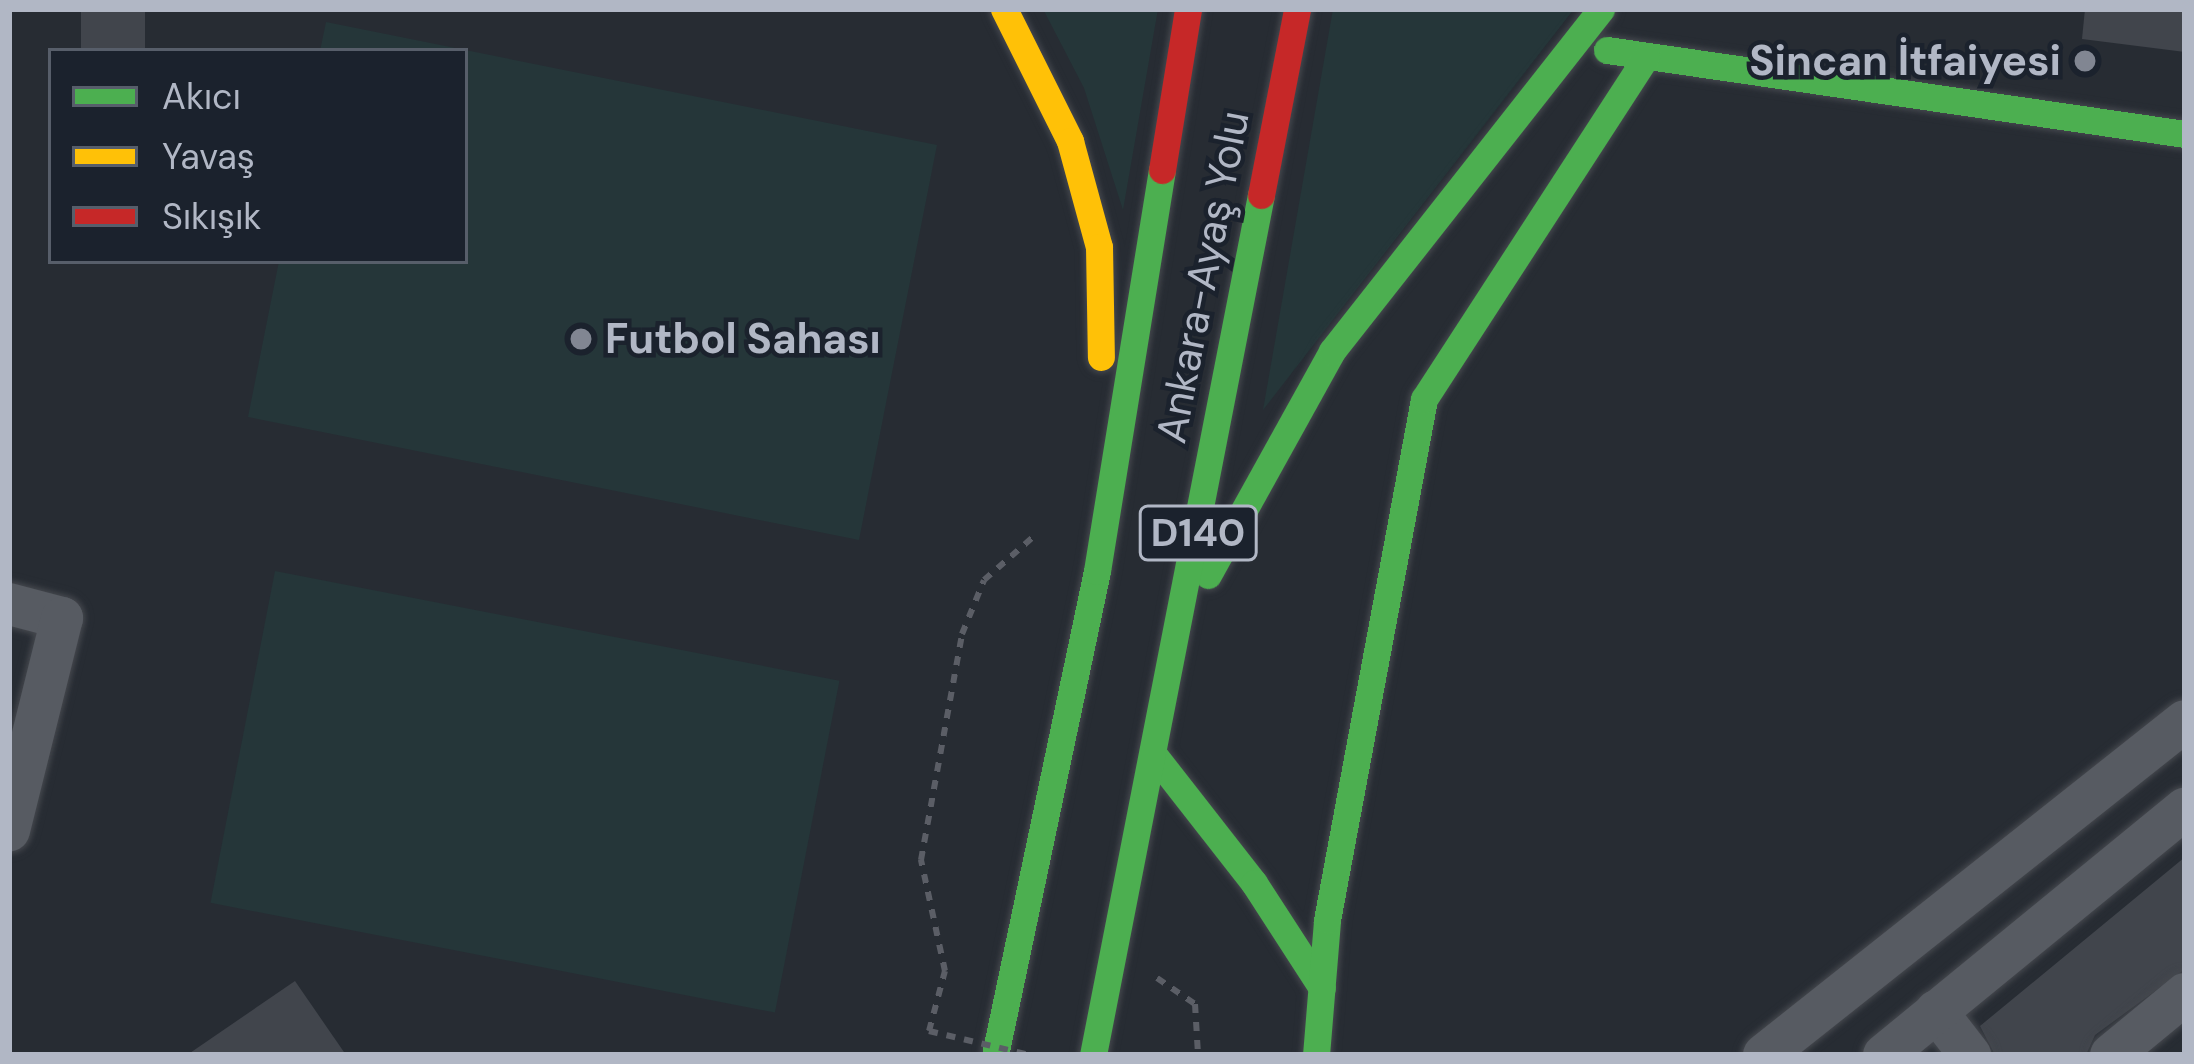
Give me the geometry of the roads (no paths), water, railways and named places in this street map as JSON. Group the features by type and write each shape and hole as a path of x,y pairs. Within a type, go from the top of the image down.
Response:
{"main road":[{"path":"1004,9 1070,141 1099,247 1097,572"},
{"name":"Ankara-Ayaş Yolu","path":"994,1055 1097,572 1188,9"},
{"name":"Ankara-Ayaş Yolu","path":"1093,1055 1297,9"},
{"path":"1180,626 1332,351 1601,9"},
{"path":"1573,44 2185,134"},
{"path":"1316,1055 1322,988 1424,399 1646,57"},
{"path":"1154,755 1254,883 1322,988"}],"street":[{"path":"9,604 62,618 9,831"},
{"path":"1764,1055 2185,721"},
{"path":"1884,1055 2185,809"},
{"path":"2110,1055 2185,994"},
{"path":"1936,1011 1970,1055"}],"place":[{"name":"Sincan İtfaiyesi","path":"2085,61"},
{"name":"Futbol Sahası","path":"581,339"}]}
